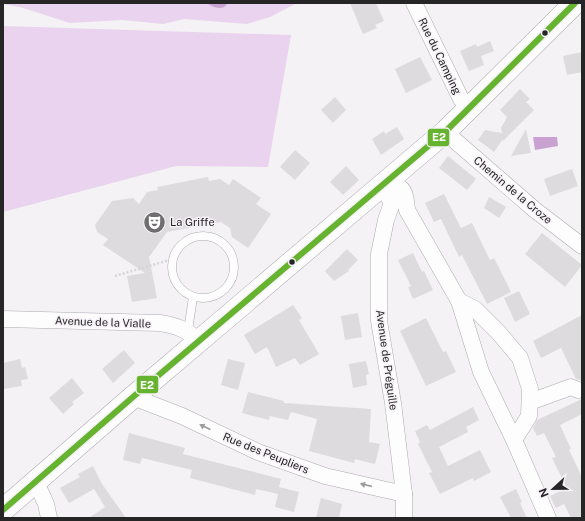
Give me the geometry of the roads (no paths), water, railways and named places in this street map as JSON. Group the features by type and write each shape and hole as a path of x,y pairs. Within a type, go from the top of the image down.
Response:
{"main road":[{"path":"3,510 133,397 193,336 387,180 446,130 575,3"}],"street":[{"name":"Rue du Camping","path":"414,3 455,88 461,99 469,108"},
{"name":"Chemin de la Croze","path":"446,130 452,138 535,210 582,246"},
{"path":"407,210 392,203 386,194 387,180 400,186 406,200 407,210 459,301 480,372 514,440 548,518"},
{"name":"Avenue de Préguille","path":"392,203 386,220 379,254 379,321 393,403 404,494 404,518"},
{"path":"459,301 475,309 499,333 520,358 530,389 529,416 514,440"},
{"name":"Avenue de la Vialle","path":"3,319 160,323 176,326 193,336"},
{"path":"530,402 572,387 578,390"},
{"name":"Rue des Peupliers","path":"133,397 182,416 258,452 325,476 404,494"},
{"path":"36,482 46,504 49,518"}],"lane":[{"path":"204,236 218,239 226,245 232,254 235,265 231,283 226,290 217,296 208,299 193,297 183,292 175,282 172,270 173,259 177,250 182,244 190,239 204,236"},
{"path":"193,297 193,336"}],"place":[{"name":"La Griffe","path":"154,222"}]}
